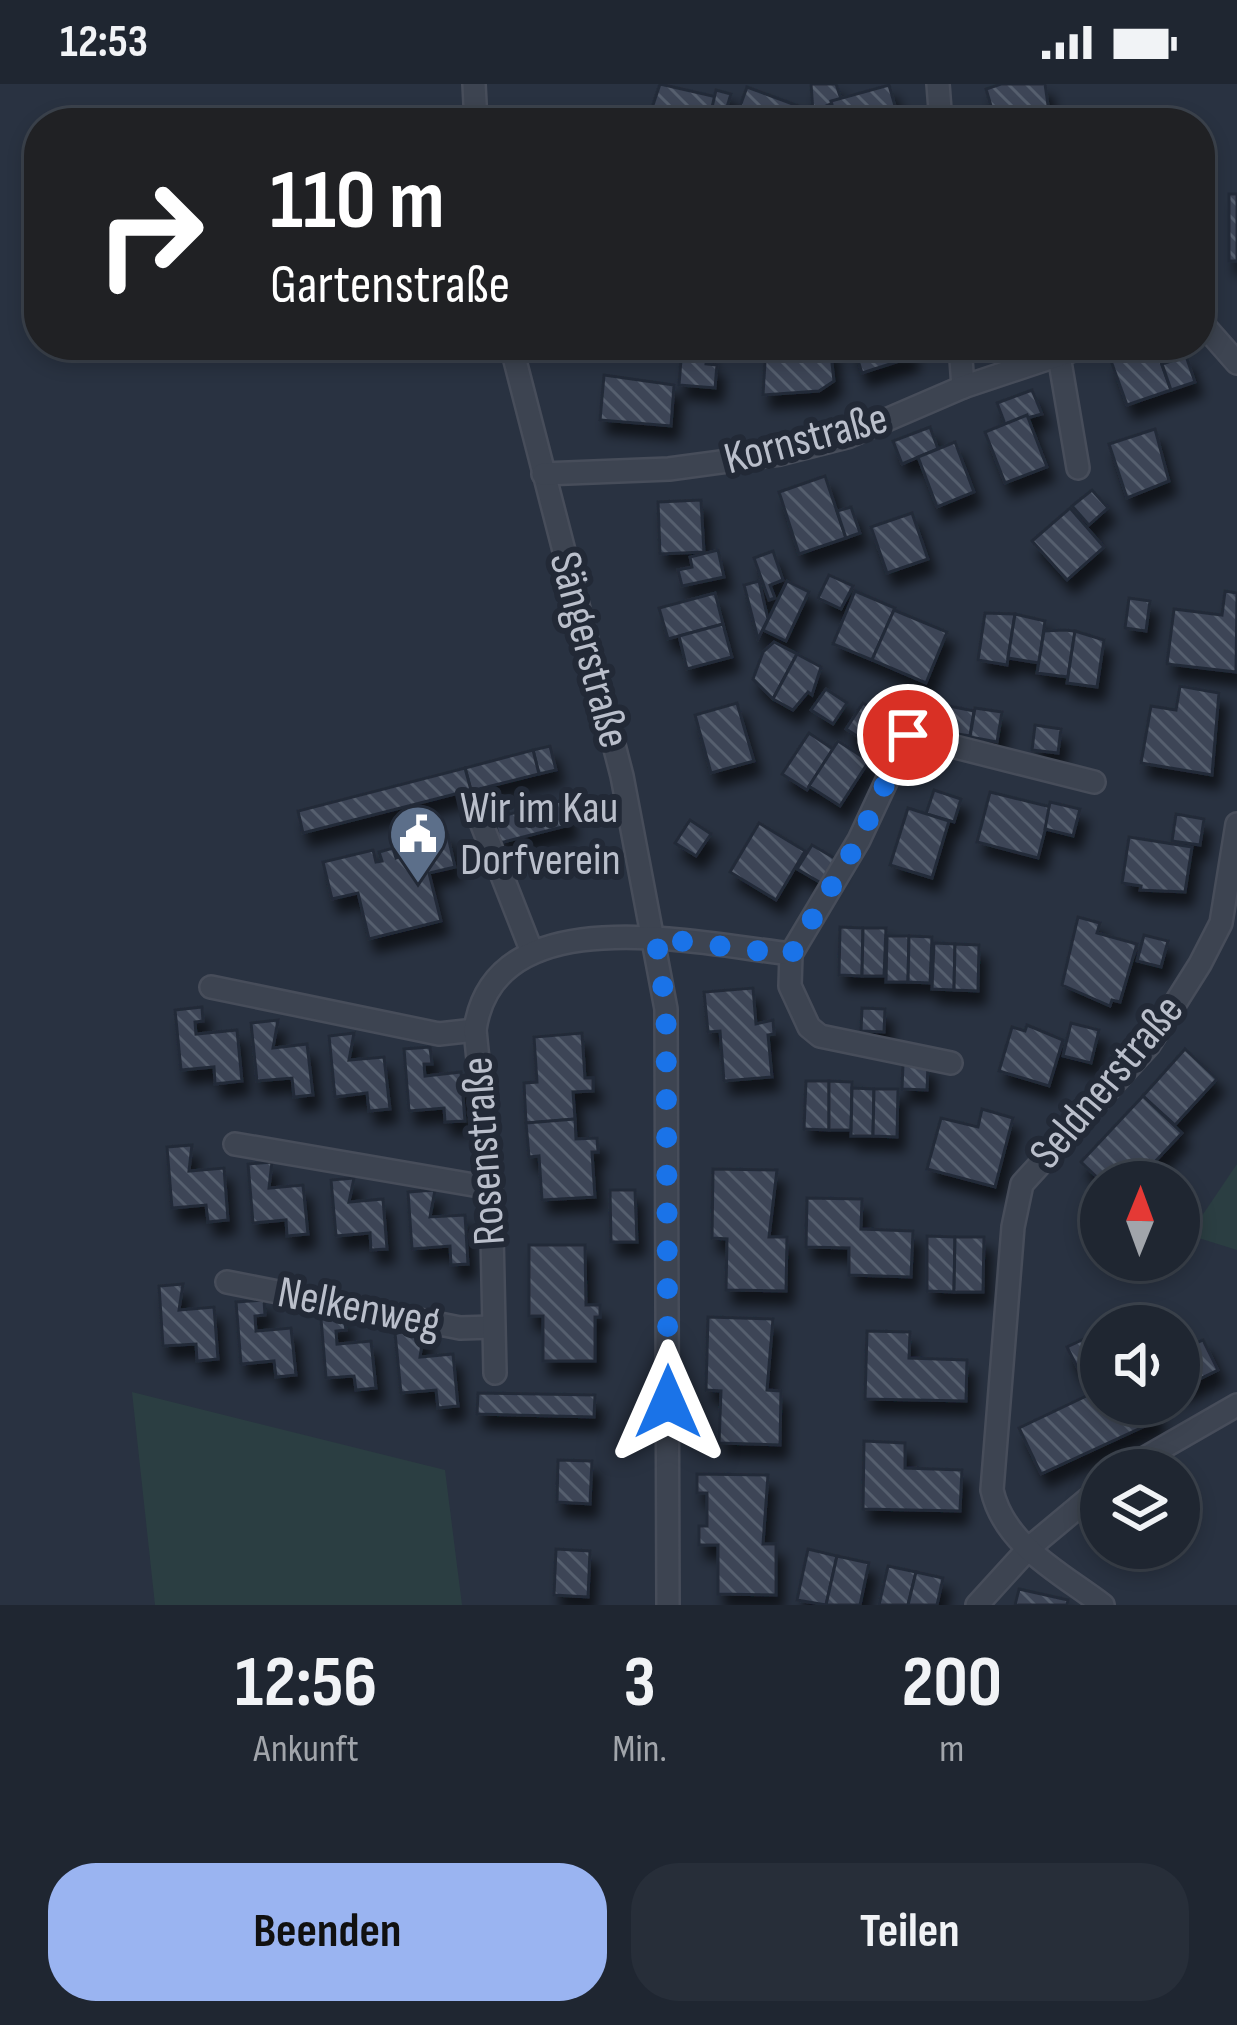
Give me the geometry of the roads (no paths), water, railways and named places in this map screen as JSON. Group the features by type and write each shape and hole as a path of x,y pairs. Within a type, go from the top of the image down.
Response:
{"street":[{"path":"1215,338 1237,363"},
{"name":"Sängerstraße","path":"516,360 622,776 666,1009 668,1605"},
{"path":"961,360 963,387"},
{"name":"Kornstraße","path":"543,474 669,470 780,454 847,437 963,387 1047,360"},
{"path":"1060,360 1078,468"},
{"path":"951,1063 820,1036 809,1027 790,986 791,955 859,840 908,735 1094,782"},
{"path":"475,807 532,952 578,940 656,938 791,955"},
{"name":"Seldnerstraße","path":"1103,1605 1029,1548 997,1514 992,1490 1002,1330 1022,1184 1121,1078 1168,1017 1221,923 1237,824"},
{"name":"Rosenstraße","path":"495,1373 491,1188 476,1030 478,1012 496,980 532,952"},
{"path":"212,987 439,1034 476,1030"},
{"path":"236,1144 491,1188"},
{"name":"Nelkenweg","path":"226,1282 460,1328 493,1327"},
{"path":"1161,1449 1237,1405"},
{"path":"977,1605 1029,1548 1080,1506"}],"place":[{"name":"Wir im Kau Dorfverein","path":"418,885"}]}
